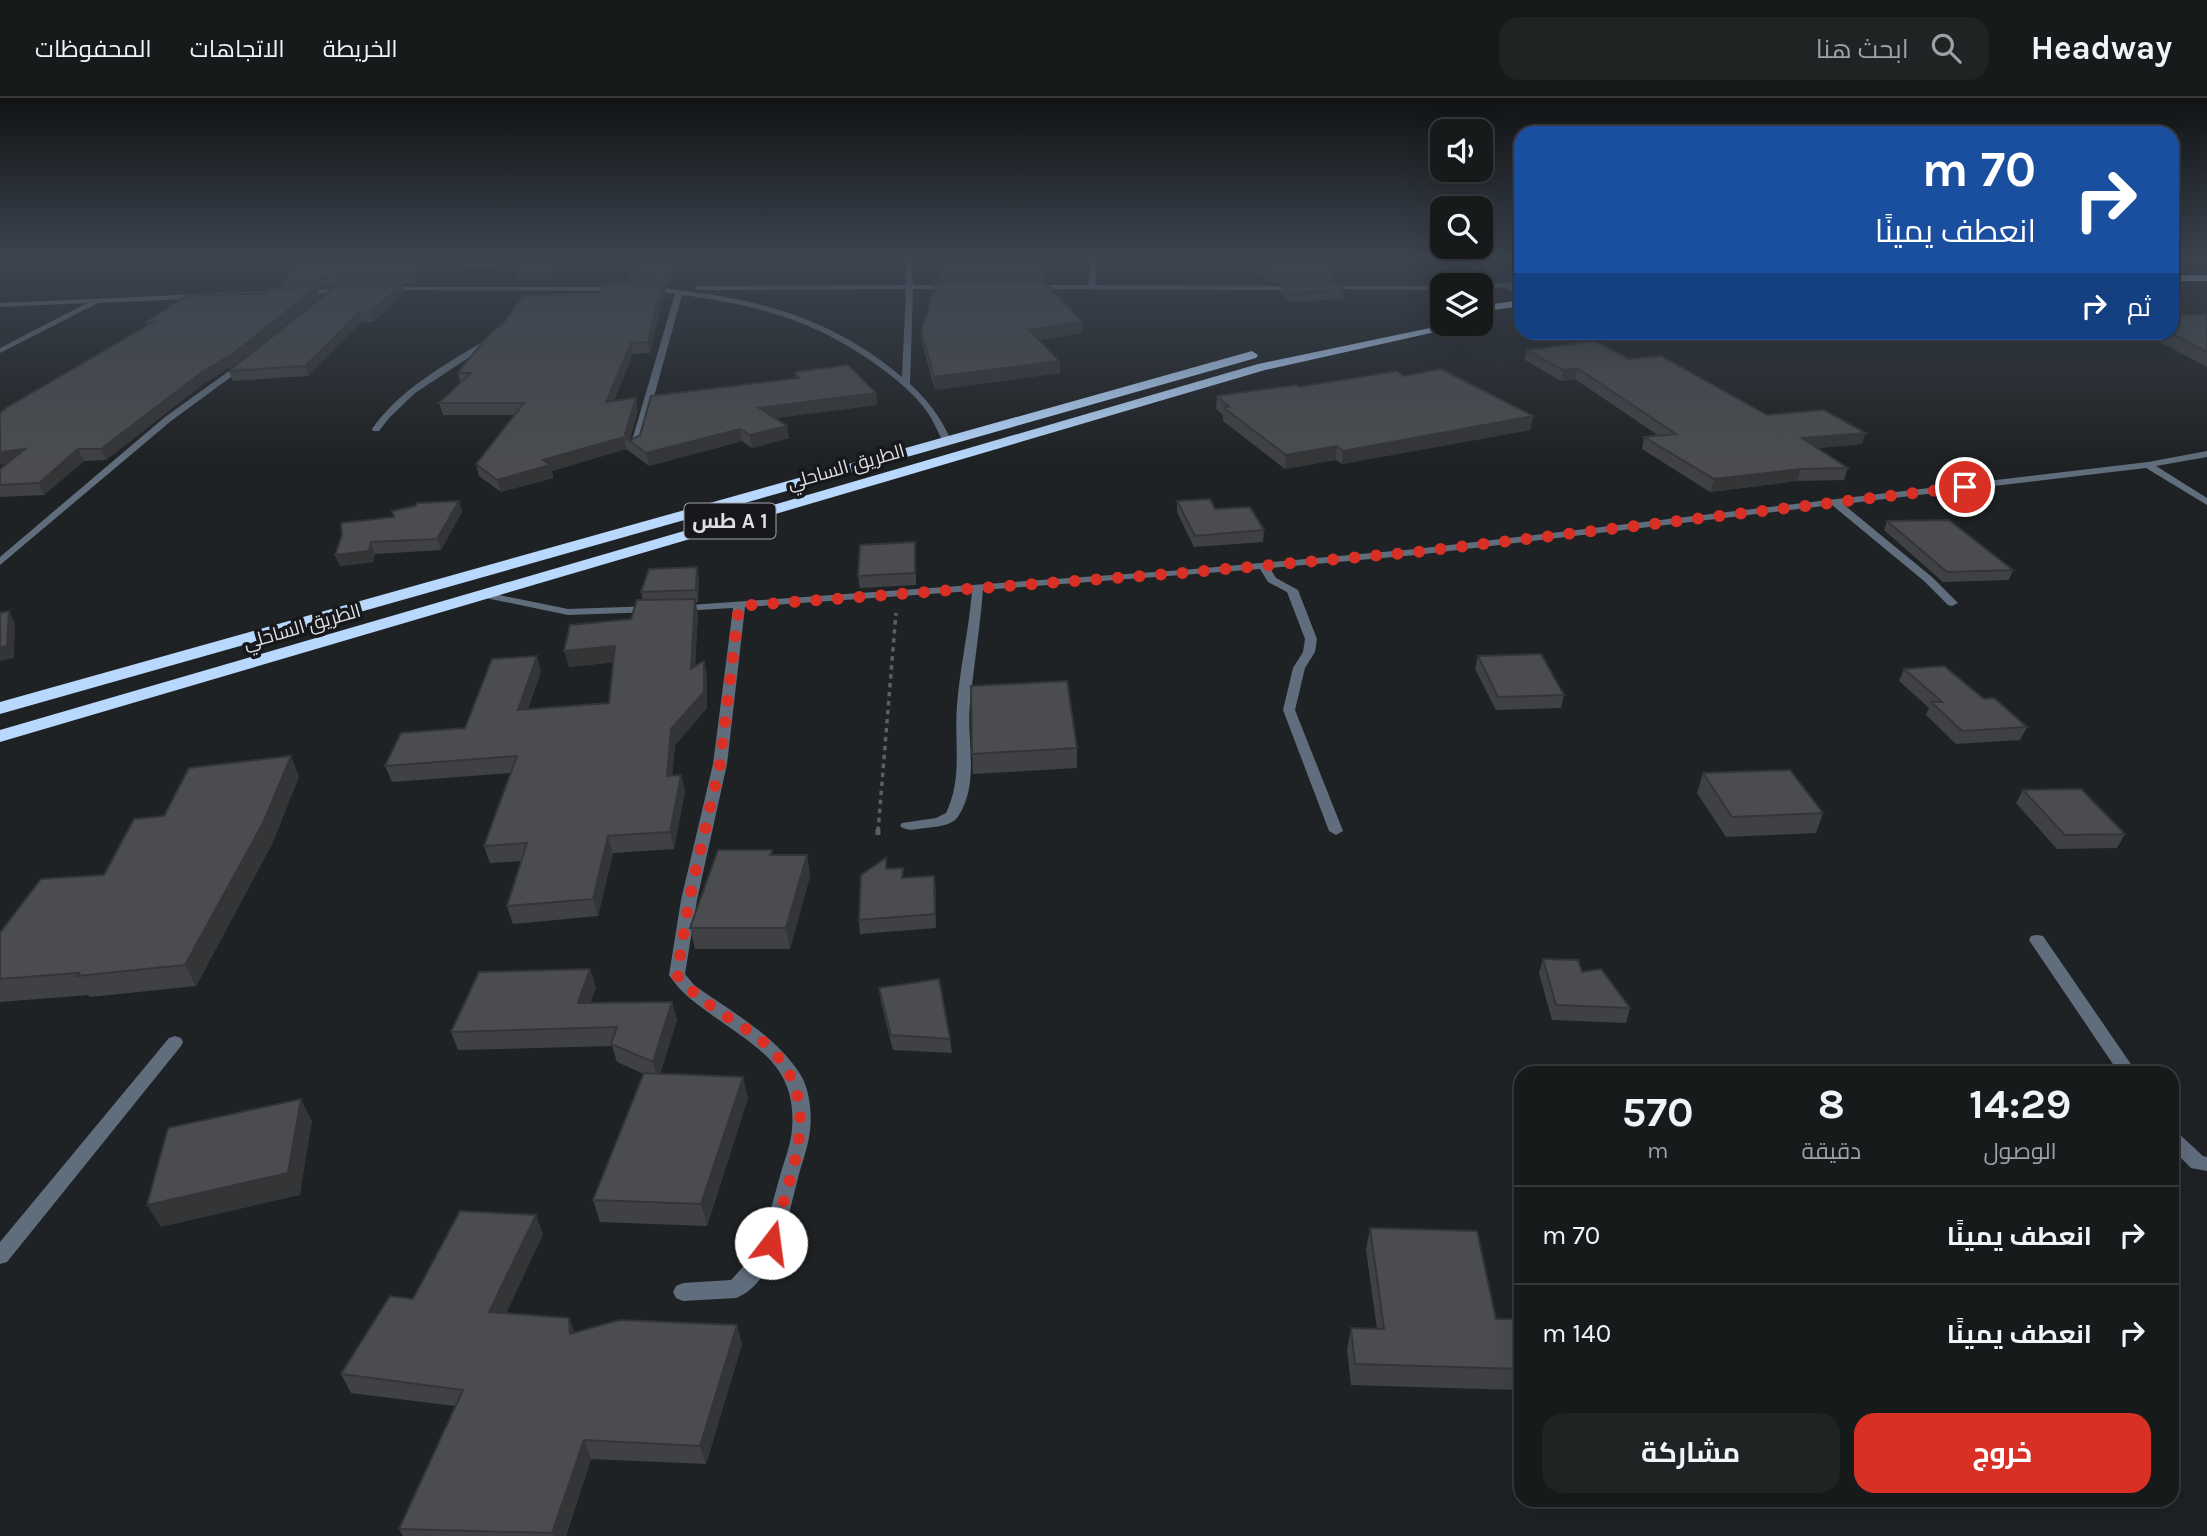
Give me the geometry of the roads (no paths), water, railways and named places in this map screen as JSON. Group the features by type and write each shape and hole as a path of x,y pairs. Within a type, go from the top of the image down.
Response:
{"highway":[{"name":"الطريق الساحلي","path":"0,708 946,439 1291,345 1386,326"},
{"name":"الطريق الساحلي","path":"0,736 1262,367 1351,345 1430,330"}],"street":[{"path":"0,351 47,326"},
{"path":"635,447 670,326"},
{"path":"818,326 847,340 906,384 938,418 946,439"},
{"path":"906,384 908,326"},
{"path":"376,429 385,414 400,402 499,333"},
{"path":"0,562 168,419 252,358"},
{"path":"673,608 739,606 978,588 1416,552 2148,465 2207,454"},
{"path":"2148,465 2207,502"},
{"path":"1834,502 1928,579 1952,603"},
{"path":"1263,566 1272,580 1292,590 1311,639 1308,652 1299,668 1289,710 1335,831"},
{"path":"907,826 939,822 952,816 957,805 964,778 963,706 978,588"},
{"path":"480,594 568,612 660,609"},
{"path":"683,1292 736,1289 754,1270 771,1243 801,1132 801,1105 794,1078 772,1049 688,989 677,975 689,900 720,764 739,606"},
{"path":"2037,940 2123,1066"},
{"path":"0,1256 175,1042"},
{"path":"2179,1144 2199,1163 2207,1164"}]}
